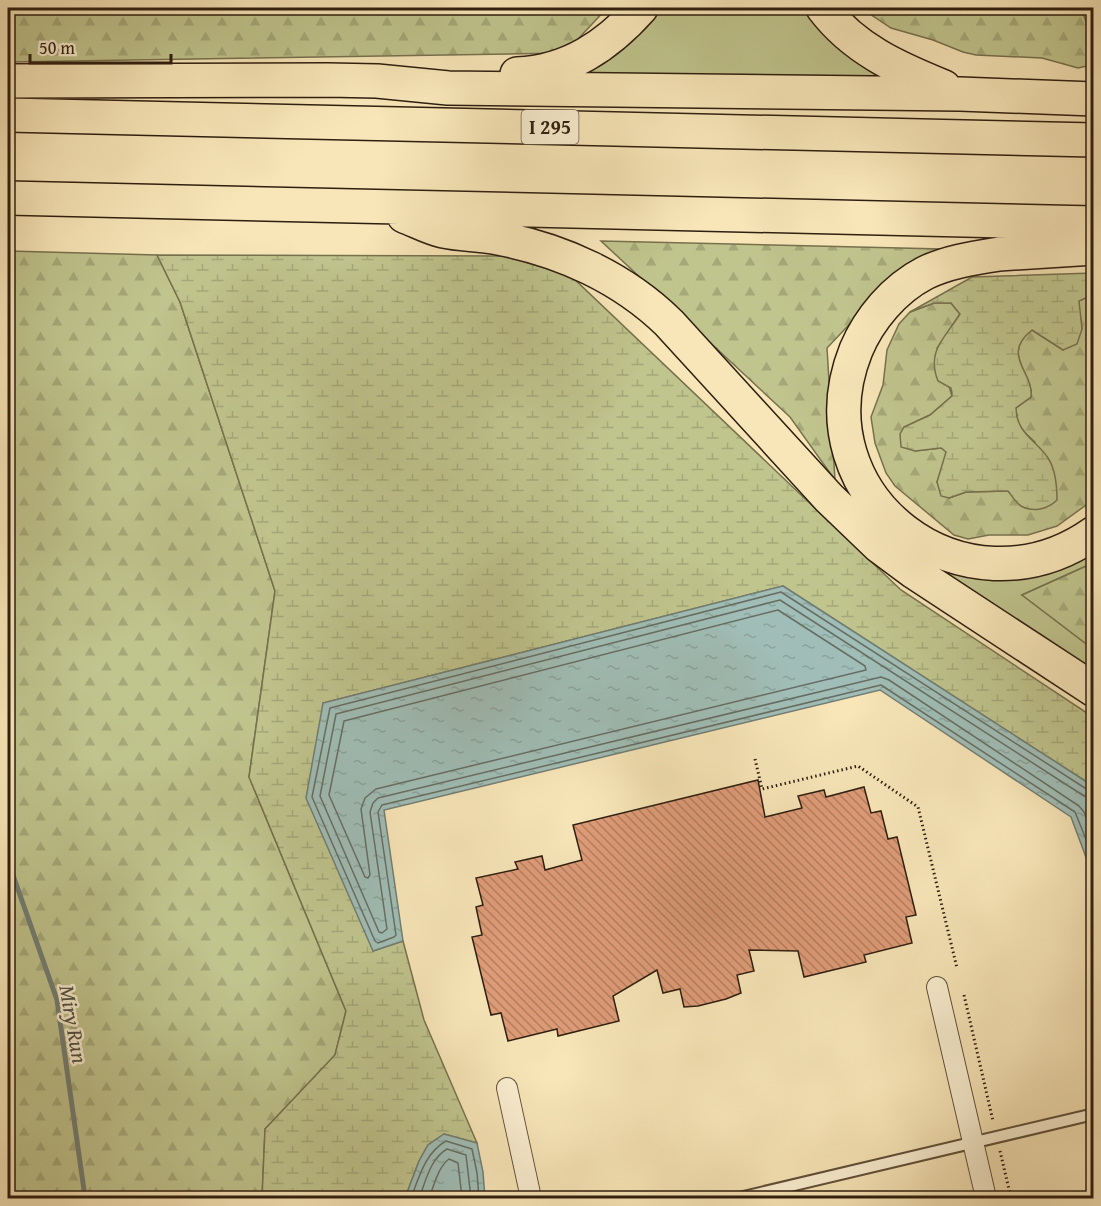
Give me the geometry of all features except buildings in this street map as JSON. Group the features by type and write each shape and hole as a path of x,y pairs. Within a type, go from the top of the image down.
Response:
{"highway":[{"path":"8,81 377,81 529,73 551,69 576,59 601,45 641,8"},
{"path":"823,8 848,35 880,59 960,93"},
{"path":"377,81 448,88 960,93 1094,99"},
{"name":"I 295","path":"8,115 1094,140"},
{"path":"8,198 1094,223"},
{"path":"380,207 443,231 496,237 540,248 584,265 624,286 655,309 669,323 830,498 879,546 914,572 1094,690"},
{"path":"1094,248 984,256 938,268 913,280 889,300 864,333 849,369 844,411 852,457 870,494 897,526 938,551 975,562 1014,564 1030,562 1059,553 1094,533"}],"street":[{"path":"937,987 986,1198"},
{"path":"507,1088 531,1198"}],"lane":[{"path":"739,1198 1094,1114"}],"path":[{"path":"755,759 762,789 858,766 918,807 957,968"},
{"path":"964,995 993,1121"},
{"path":"1000,1151 1011,1198"}],"green space":[{"path":"8,8 607,8 565,53 8,62"},
{"path":"656,8 802,8 880,79 579,77"},
{"path":"861,8 1081,8 1093,44 1093,59 1091,65 1078,68 1042,58 976,55 891,28"},
{"path":"601,241 941,249 896,275 827,348 835,480 790,417"},
{"path":"8,251 157,255 180,302 275,591 249,777 346,1011 335,1055 265,1129 262,1198 8,1198"},
{"path":"157,255 505,256 571,276 901,590 1093,717 1093,786 783,586 323,703 373,951 403,941 424,1020 477,1143 444,1134 428,1145 419,1161 405,1198 262,1198 265,1129 335,1055 346,1011 249,777 275,591 180,302"},
{"path":"1093,273 1093,295 1079,301 1082,329 1077,344 1063,350 1032,330 1023,339 1019,348 1018,356 1031,388 1031,397 1016,408 1017,417 1023,430 1051,463 1056,478 1057,500 1045,508 1035,510 1021,506 1008,491 966,492 949,498 941,496 937,482 946,452 941,448 915,451 901,447 900,434 904,427 930,415 952,396 951,388 938,381 934,361 939,345 960,314 951,303 934,303 910,312 972,277"},
{"path":"1093,295 1093,500 1057,526 1028,535 989,535 968,539 954,535 895,486 886,473 875,443 871,417 883,385 887,350 899,324 910,312 934,303 951,303 960,314 937,348 952,396 930,415 904,427 915,451 941,448 947,452 937,482 949,498 966,492 1008,491 1022,506 1035,442 1021,427 1016,414 1016,408 1031,397 1031,388 1018,356 1019,348 1023,339 1032,330 1063,350 1082,329 1078,300"},
{"path":"1093,545 1093,563 1022,595 1093,649 1093,678 945,573 1037,570"},
{"path":"1093,563 1093,649 1022,595"}],"water":[{"path":"783,586 1093,786 1093,876 1071,817 880,690 384,810 403,941 373,951 306,798 323,703"},
{"path":"444,1134 477,1143 485,1198 405,1198 419,1161 428,1145"}],"waterway":[{"name":"Miry Run","path":"8,861 57,1000 84,1190 82,1198"}]}
